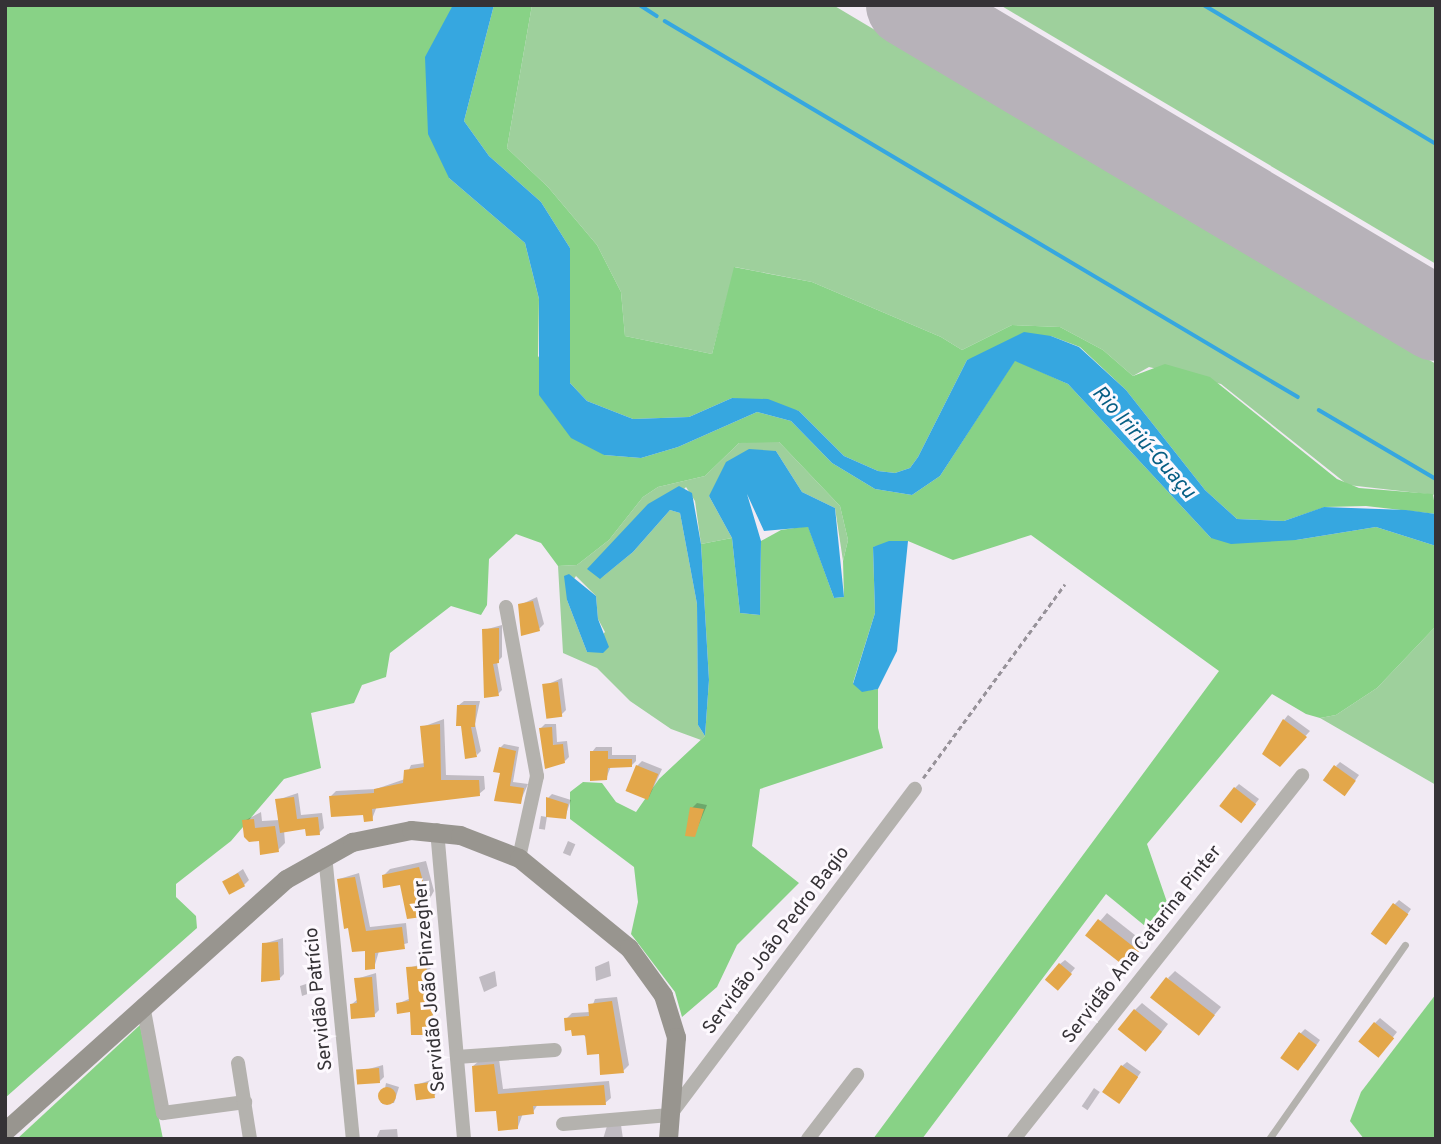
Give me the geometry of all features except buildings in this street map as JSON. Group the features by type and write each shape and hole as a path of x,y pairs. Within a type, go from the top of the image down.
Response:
{"street":[{"path":"506,607 537,776 519,858"},
{"name":"Servidão Ana Catarina Pinter","path":"1014,1139 1302,775"},
{"name":"Servidão João Pedro Bagio","path":"670,1115 915,789"},
{"path":"5,1131 244,912 325,855 382,834 437,830 488,844 519,858 601,922 629,948 663,995 676,1037 668,1139"},
{"name":"Servidão João Pinzegher","path":"437,830 464,1139"},
{"name":"Servidão Patrício","path":"325,855 353,1139"},
{"path":"143,1004 163,1113 245,1102"},
{"path":"457,1058 555,1050"},
{"path":"239,1063 250,1139"},
{"path":"808,1139 857,1075"},
{"path":"563,1124 670,1115"}],"lane":[{"path":"1269,1139 1405,945"}],"path":[{"path":"915,789 1065,584"}],"green space":[{"path":"5,5 453,5 449,178 525,243 539,299 538,356 604,455 641,458 678,447 757,412 791,421 832,463 875,489 912,495 940,476 1015,360 1068,384 1211,538 1296,540 1376,527 1436,546 1436,626 1377,688 1336,715 1320,718 1306,714 1272,694 1147,844 1168,905 1156,935 1106,894 922,1139 873,1139 1219,671 1031,535 953,560 908,541 873,547 875,613 853,683 862,691 878,689 878,728 883,748 760,789 752,846 799,883 737,945 717,987 682,1017 675,992 631,934 638,902 634,867 570,819 570,792 583,782 602,783 616,802 636,812 659,779 705,736 709,680 701,544 732,538 740,613 760,615 761,541 781,530 808,526 834,598 844,597 843,561 848,540 840,506 779,442 739,443 705,476 658,487 643,497 609,540 577,565 558,566 541,543 516,534 489,559 487,605 481,615 451,606 390,653 386,677 362,685 354,703 311,713 321,768 284,779 231,841 176,884 176,897 196,916 197,928 5,1098"},
{"path":"494,5 532,5 507,148 548,187 597,245 621,292 625,336 712,354 734,267 812,282 941,337 962,350 1012,325 1060,327 1103,350 1133,376 1165,364 1210,377 1337,479 1359,488 1433,494 1436,514 1366,506 1325,507 1284,521 1237,519 1205,490 1126,390 1080,347 1051,336 967,360 918,457 910,468 895,473 878,471 844,456 799,411 732,398 689,417 633,419 587,401 570,383 570,248 541,202 489,156 464,121"},
{"path":"532,5 833,5 1436,364 1436,495 1348,485 1221,384 1149,367 1133,376 1103,350 1060,327 1012,325 962,350 941,337 812,282 735,267 712,354 625,336 621,292 597,245 548,187 507,148"},
{"path":"1000,5 1436,5 1436,264"},
{"path":"760,440 779,442 840,506 848,540 843,561 835,508 802,492 776,451 709,496 732,538 701,544 695,501 686,487 601,578 633,552 670,510 680,513 697,604 698,725 705,736 701,740 671,729 630,701 597,668 563,653 558,566 577,565 609,540 643,497 658,487 705,476 739,443","holes":["576,576 596,596 598,619 605,632 587,652 567,600 567,589"]},
{"path":"1436,626 1436,785 1320,718 1336,715 1377,688"},
{"path":"1436,994 1436,1139 1364,1139 1350,1121 1361,1092"},
{"path":"140,1025 163,1139 17,1139"}],"water":[{"name":"Rio Iririú-Guaçu","path":"453,5 494,5 464,121 489,156 541,202 570,248 570,383 587,401 633,419 689,417 732,398 768,399 799,411 844,456 878,471 895,473 910,468 918,457 967,360 1024,332 1051,336 1079,347 1126,390 1205,490 1237,519 1284,521 1324,507 1406,510 1436,514 1436,546 1376,527 1296,540 1231,544 1211,538 1068,384 1015,361 940,476 912,495 875,489 832,463 791,421 757,412 678,447 641,458 604,455 571,438 539,395 539,299 525,243 449,178 428,134 425,57"},
{"path":"749,449 776,451 802,492 835,508 844,597 834,598 808,527 764,531 747,494 761,541 760,615 740,613 732,538 709,496 726,462"},
{"path":"679,486 692,493 701,544 709,680 705,736 698,725 697,604 680,513 670,510 633,552 600,579 587,569 648,504"},
{"path":"889,541 908,541 897,651 878,689 862,692 853,684 875,613 873,547"},
{"path":"569,574 596,596 598,619 609,647 603,653 587,652 567,600 564,576"}],"waterway":[{"path":"640,5 657,16"},
{"path":"1204,5 1436,144"},
{"path":"665,21 1298,397"},
{"path":"1319,410 1436,479"}],"runway":[{"path":"908,5 1436,319"}]}
